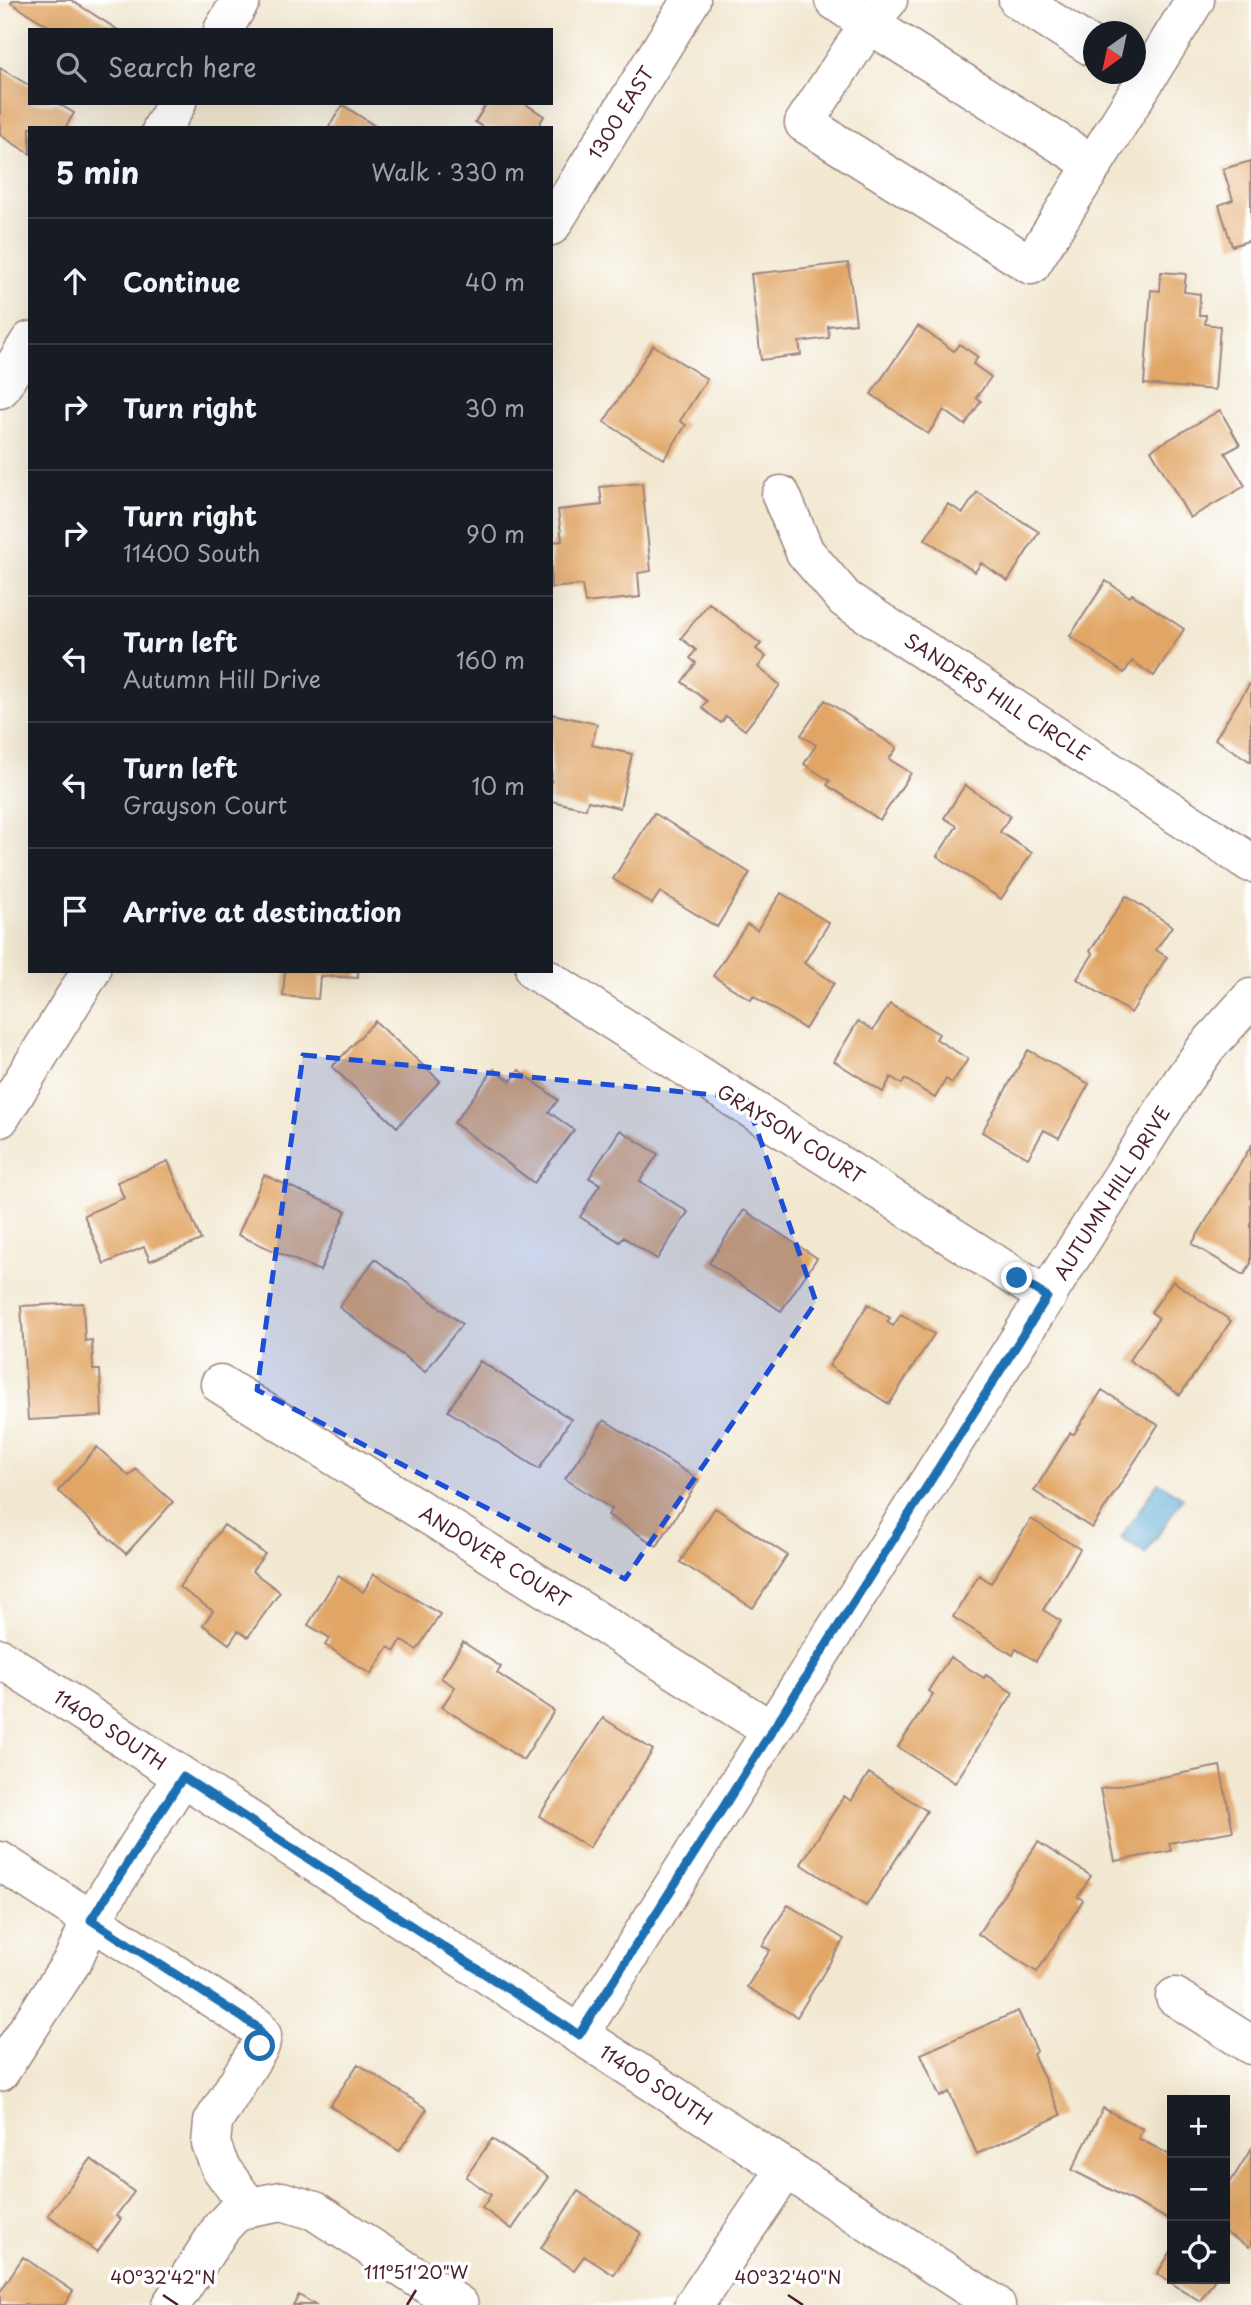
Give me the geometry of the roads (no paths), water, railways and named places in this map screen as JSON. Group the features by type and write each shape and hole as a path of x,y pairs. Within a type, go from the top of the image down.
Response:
{"street":[{"path":"224,28 241,0"},
{"name":"1300 EAST","path":"553,223 691,0"},
{"path":"834,0 878,12 1093,164"},
{"path":"1018,0 1083,41"},
{"path":"1146,67 1195,0"},
{"path":"878,12 804,123 1031,265 1093,164 1135,84"},
{"path":"163,126 176,105"},
{"path":"0,389 28,344"},
{"name":"SANDERS HILL CIRCLE","path":"781,495 805,552 845,599 1251,863"},
{"path":"0,1118 90,973"},
{"name":"GRAYSON COURT","path":"538,973 1047,1297"},
{"name":"AUTUMN HILL DRIVE","path":"579,2035 1183,1080 1206,1048 1251,998"},
{"name":"ANDOVER COURT","path":"220,1384 771,1730"},
{"name":"11400 SOUTH","path":"0,1658 996,2305"},
{"path":"0,2072 73,1960 91,1920 183,1777"},
{"path":"0,1861 257,2027 262,2035 260,2046 213,2122 211,2144 220,2168 249,2207"},
{"path":"1175,1997 1251,2045"},
{"path":"694,2305 786,2169"},
{"path":"170,2305 221,2228 233,2215 249,2207 282,2201 315,2211 459,2305"}],"water":[{"path":"1158,1482 1183,1498 1145,1554 1121,1538"}]}
